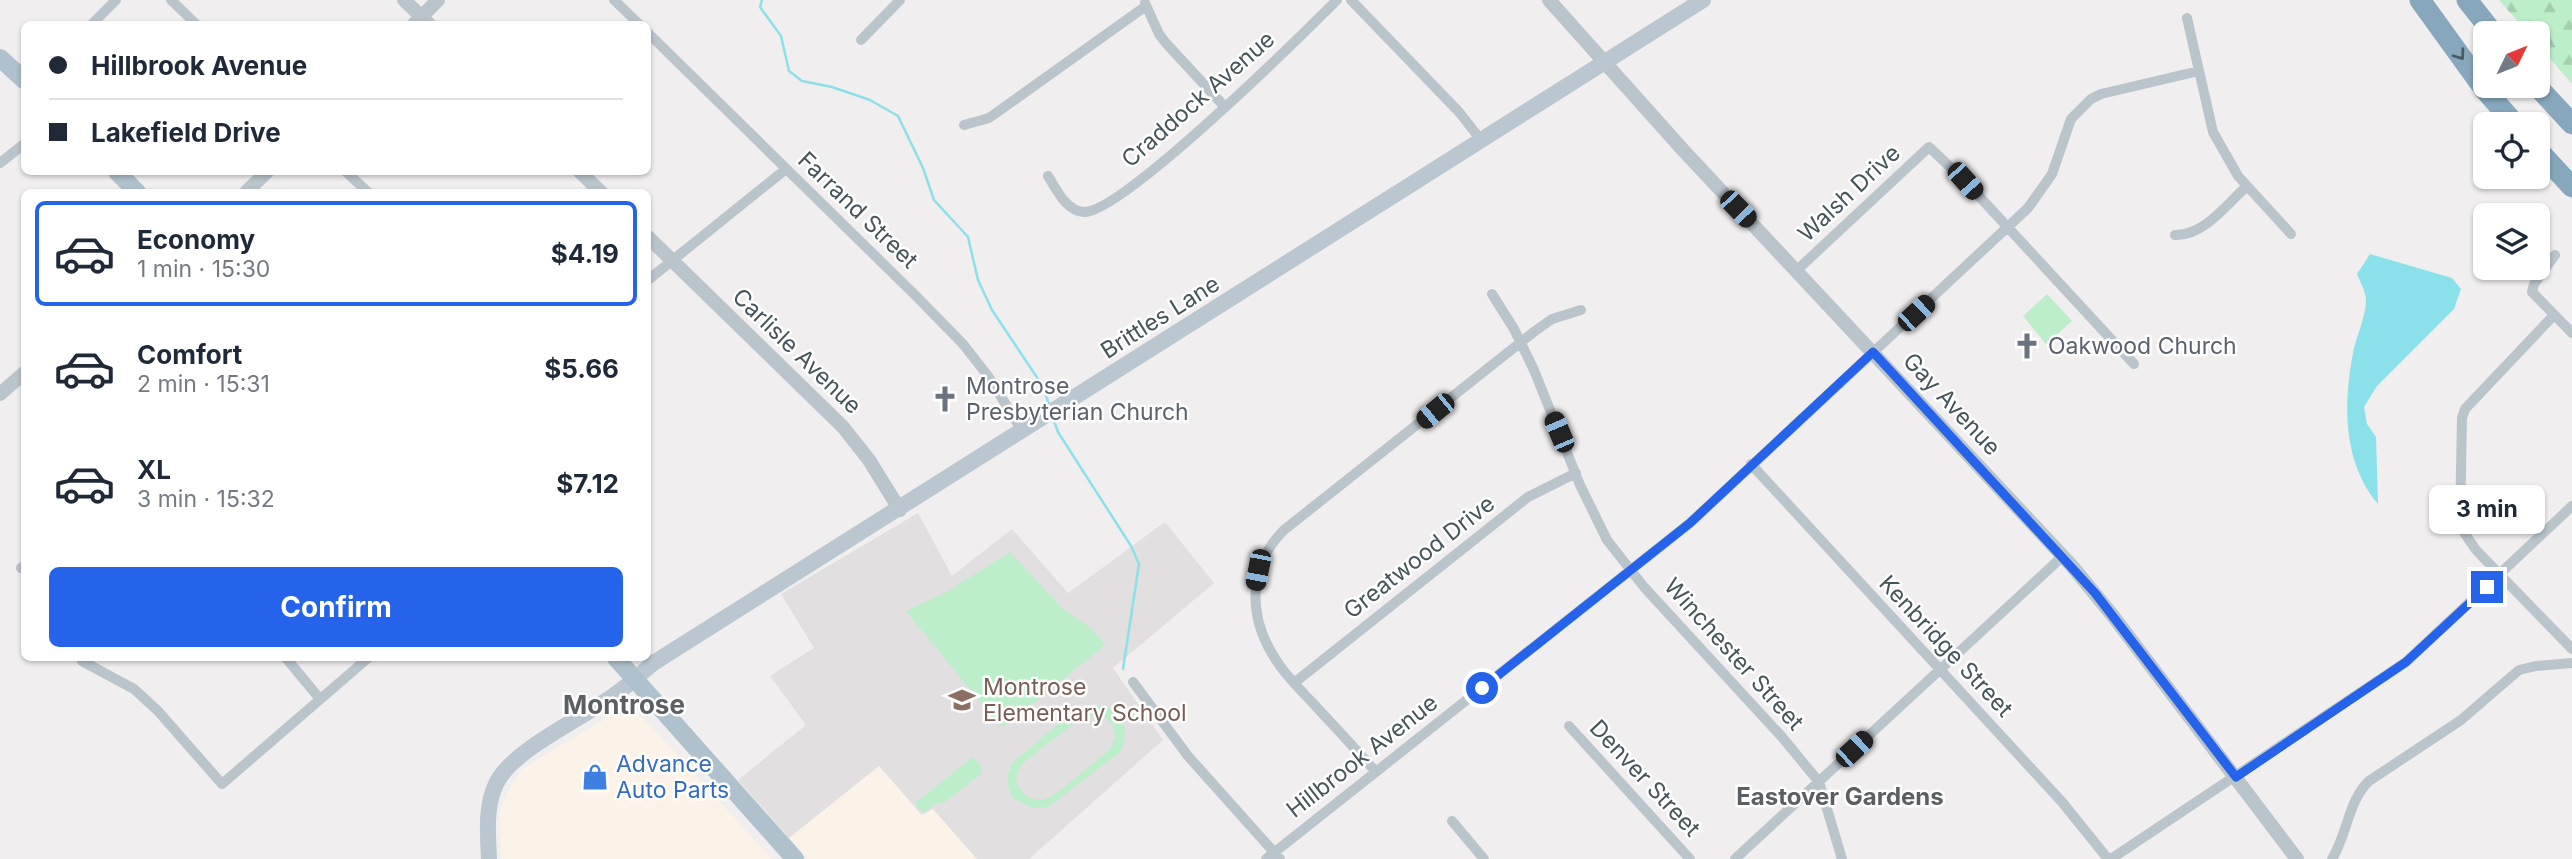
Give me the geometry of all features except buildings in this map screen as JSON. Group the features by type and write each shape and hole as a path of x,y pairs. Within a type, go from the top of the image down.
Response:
{"highway":[{"path":"2420,0 2485,90 2504,112"},
{"path":"2467,0 2484,21"},
{"path":"2548,98 2572,124"},
{"path":"2550,163 2572,187"}],"main road":[{"name":"Brittles Lane","path":"489,859 489,807 495,785 502,773 517,759 617,693 655,663 1703,0"},
{"path":"0,58 21,77"},
{"path":"120,175 134,189"},
{"path":"619,661 795,859"}],"street":[{"path":"95,21 116,0"},
{"path":"172,0 193,21"},
{"path":"404,0 420,21"},
{"path":"422,21 438,0"},
{"path":"614,0 636,21"},
{"path":"861,40 900,0"},
{"name":"Craddock Avenue","path":"1048,176 1068,205 1078,211 1094,210 1116,197 1167,158 1337,0"},
{"path":"1351,0 1459,112 1480,140"},
{"name":"Gay Avenue","path":"1549,0 1796,271 2063,556 2113,616 2297,859"},
{"path":"964,125 989,118 1145,3 1165,42 1224,106"},
{"path":"2187,18 2213,132 2238,176 2291,234"},
{"name":"Farrand Street","path":"651,36 963,344 988,376 1023,432"},
{"name":"Hillbrook Avenue","path":"1273,857 1690,523 2007,227 2045,187 2071,119 2091,99 2199,71"},
{"path":"0,163 21,146"},
{"name":"Walsh Drive","path":"1796,271 1924,151 1931,148 2007,227"},
{"path":"651,278 786,169"},
{"path":"249,189 264,175"},
{"path":"349,175 365,189"},
{"path":"583,175 598,189"},
{"path":"2175,235 2186,236 2203,226 2247,186"},
{"path":"2007,227 2134,364"},
{"name":"Carlisle Avenue","path":"651,240 843,427 869,460 900,510"},
{"path":"2555,255 2534,284 2532,292 2572,333"},
{"name":"Winchester Street","path":"1492,294 1521,343 1600,528 1631,571 1782,737 1819,782 1842,859"},
{"path":"1376,772 1275,660 1256,612 1255,584 1258,570 1273,542 1552,319 1581,310"},
{"path":"2554,315 2470,402 2462,418 2460,522 2476,550 2572,649"},
{"path":"0,394 21,376"},
{"name":"Kenbridge Street","path":"1752,464 2062,802 2109,859"},
{"name":"Greatwood Drive","path":"1294,683 1528,497 1576,473"},
{"path":"2109,859 2406,662 2572,506"},
{"path":"1735,859 2063,556"},
{"path":"82,661 134,689 158,711 222,783 364,661"},
{"path":"288,661 320,699"},
{"path":"2332,859 2342,842 2359,792 2369,781 2470,714 2519,670 2572,663"},
{"path":"1133,682 1188,756 1273,857"},
{"name":"Denver Street","path":"1569,726 1690,859"},
{"path":"1452,821 1484,859"}],"shaded area":[{"name":"Montrose Elementary School","path":"918,513 952,576 1012,529 1068,593 1165,522 1214,583 1113,668 1163,740 1029,859 977,859 933,809 922,815 879,766 789,838 738,780 806,725 770,676 814,648 781,594"},
{"path":"626,706 637,711 772,859 501,859 499,813 510,787 522,769"},
{"path":"879,766 921,815 932,808 977,859 808,859 789,838"}],"green space":[{"path":"2499,0 2572,0 2572,84 2550,59 2550,21 2517,21"},
{"path":"2047,294 2072,321 2046,344 2023,316"},
{"path":"1010,552 1064,610 1090,627 1105,645 1005,726 1000,726 906,611 948,591"},
{"path":"1102,705 1120,717 1125,737 1120,752 1048,807 1032,808 1013,798 1008,783 1009,773 1016,759 1078,708","holes":["1083,716 1104,717 1112,724 1115,733 1110,749 1047,798 1032,799 1021,790 1016,781 1018,770 1023,763"]},
{"path":"973,757 981,766 982,773 945,802 936,803 923,813 915,803"}],"water":[{"path":"2370,254 2452,278 2461,289 2454,309 2377,386 2364,407 2367,424 2376,437 2378,504 2358,469 2348,430 2347,410 2350,368 2366,306 2365,294 2357,274"}],"waterway":[{"path":"762,0 760,7 781,36 789,71 802,81 832,87 870,100 898,116 923,168 934,200 968,237 978,280 992,310 1042,385 1049,404"},
{"path":"1054,421 1058,432 1131,546 1139,564 1123,669"}],"place":[{"name":"Oakwood Church","path":"2027,346"},
{"name":"Montrose Presbyterian Church","path":"945,399"},
{"name":"Montrose Elementary School","path":"962,700"},
{"name":"Advance Auto Parts","path":"595,777"}],"district":[{"name":"Montrose","path":"624,705"},
{"name":"Eastover Gardens","path":"1840,797"}],"route":[{"path":"1482,688 1690,523 1873,352 2095,593 2236,777 2406,662 2487,587"}]}
